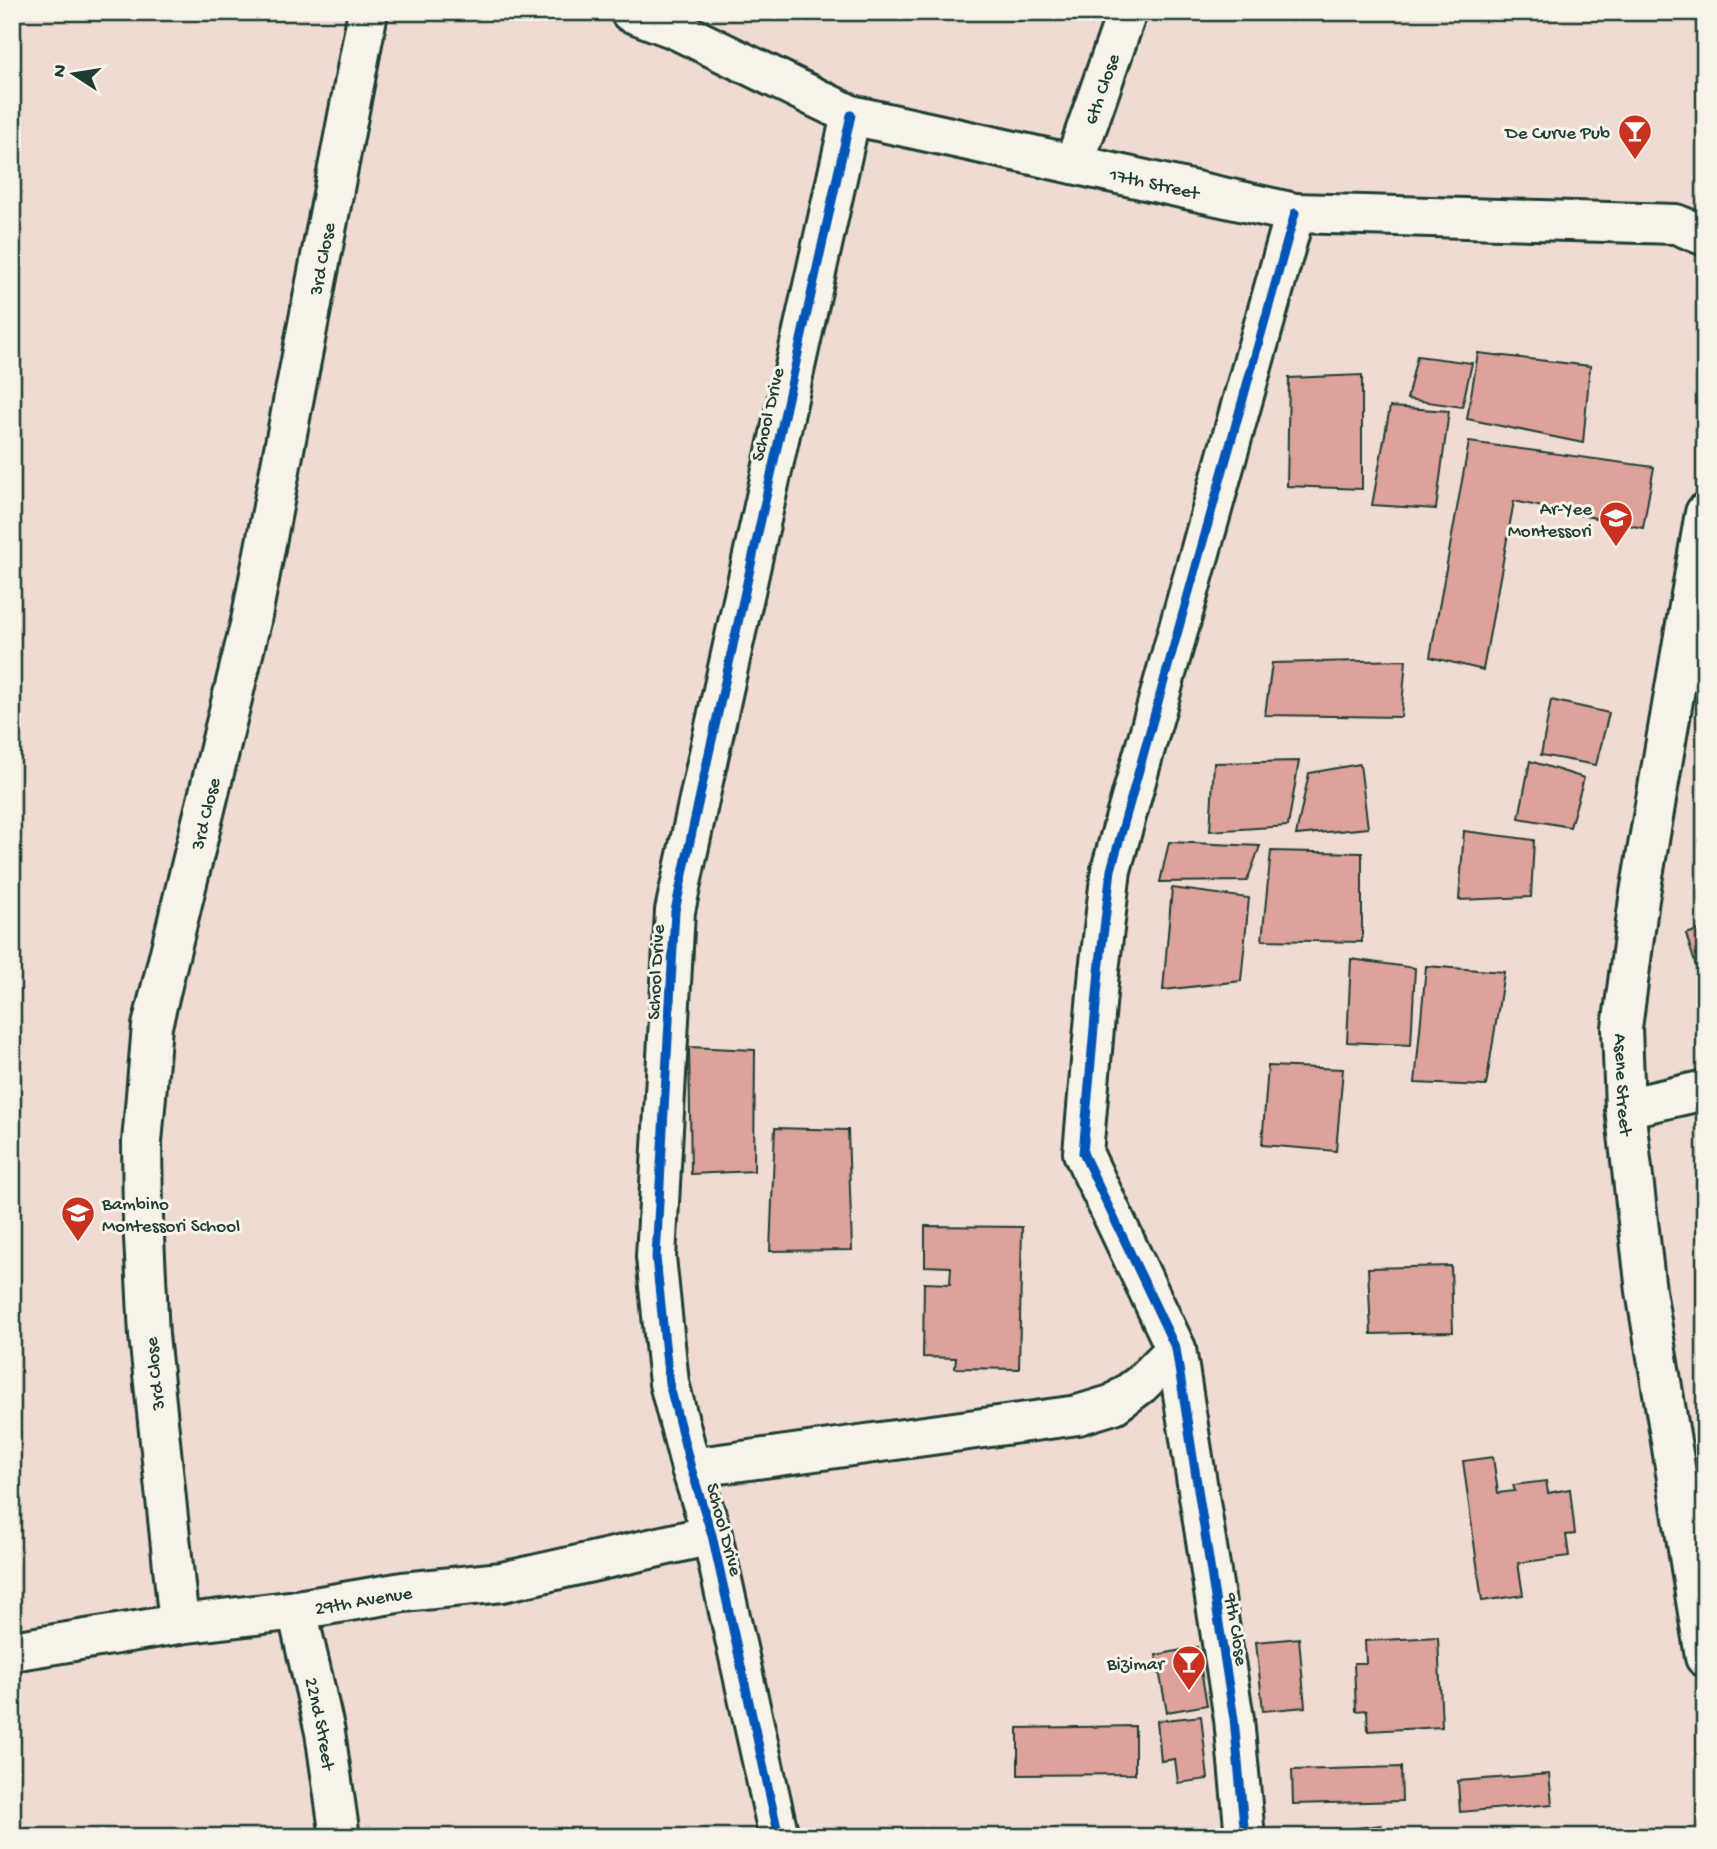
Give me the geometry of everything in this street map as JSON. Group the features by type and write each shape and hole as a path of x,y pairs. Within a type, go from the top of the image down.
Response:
{"street":[{"name":"3rd Close","path":"179,1624 149,1335 142,1218 142,1142 152,1026 251,621 368,12"},
{"name":"17th Street","path":"630,12 677,21 851,115 1295,213 1676,224 1705,236"},
{"name":"6th Close","path":"1074,164 1127,12"},
{"name":"School Drive","path":"779,1837 712,1535 669,1383 656,1257 675,911 851,115"},
{"name":"9th Close","path":"1245,1837 1234,1718 1175,1349 1083,1153 1111,870 1295,213"},
{"name":"Asene Street","path":"1705,513 1639,899 1622,1028 1625,1108 1646,1291 1705,1657"},
{"path":"1625,1108 1705,1090"},
{"path":"691,1468 1079,1415 1114,1404 1141,1384 1175,1349"},
{"name":"29th Avenue","path":"12,1651 403,1592 502,1582 712,1535"},
{"name":"22nd Street","path":"297,1610 325,1732 340,1837"}],"building":[{"path":"1478,353 1590,366 1583,443 1467,419"},
{"path":"1417,356 1472,363 1462,407 1407,399"},
{"path":"1362,375 1362,489 1287,486 1289,378"},
{"path":"1390,407 1449,411 1436,509 1372,505"},
{"path":"1469,442 1654,467 1643,528 1514,501 1483,670 1430,657"},
{"path":"1406,660 1401,717 1265,715 1272,663"},
{"path":"1551,700 1609,713 1596,765 1541,755"},
{"path":"1299,761 1288,826 1210,831 1214,763"},
{"path":"1530,761 1584,778 1570,827 1519,818"},
{"path":"1360,764 1368,828 1296,835 1309,773"},
{"path":"1464,831 1534,840 1531,897 1459,900"},
{"path":"1169,842 1260,846 1247,881 1160,882"},
{"path":"1271,851 1362,853 1362,942 1262,940"},
{"path":"1172,888 1249,898 1241,981 1163,990"},
{"path":"1705,928 1705,973 1699,976 1686,934"},
{"path":"1351,959 1415,968 1411,1045 1347,1042"},
{"path":"1426,966 1504,972 1486,1086 1415,1083"},
{"path":"689,1047 755,1050 754,1171 691,1174"},
{"path":"1268,1066 1343,1069 1336,1151 1262,1145"},
{"path":"775,1128 848,1130 852,1250 770,1251"},
{"path":"925,1226 1022,1227 1019,1369 955,1368 956,1358 923,1357 924,1283 950,1284 951,1267 925,1266"},
{"path":"1451,1266 1453,1332 1371,1334 1368,1268"},
{"path":"1493,1457 1498,1493 1515,1491 1513,1485 1546,1481 1548,1493 1570,1489 1575,1534 1566,1535 1569,1556 1518,1563 1523,1595 1482,1601 1463,1461"},
{"path":"1438,1637 1442,1727 1368,1731 1367,1710 1356,1711 1354,1663 1366,1663 1365,1641"},
{"path":"1299,1638 1305,1707 1263,1711 1256,1642"},
{"path":"1197,1647 1207,1705 1167,1712 1156,1655"},
{"path":"1201,1716 1208,1779 1178,1783 1175,1759 1161,1761 1157,1721"},
{"path":"1135,1726 1135,1774 1018,1775 1018,1728"},
{"path":"1401,1767 1402,1801 1293,1804 1292,1770"},
{"path":"1549,1774 1552,1804 1460,1812 1458,1781"},
{"path":"1381,1825 1383,1837 1316,1837 1316,1833"}],"cycle path":[{"path":"779,1837 712,1535 669,1383 656,1257 675,911 851,115"},
{"path":"1245,1837 1234,1719 1176,1349 1083,1153 1111,870 1295,213"}],"place":[{"name":"De Curve Pub","path":"1635,161"},
{"name":"Ar-Yee Montessori","path":"1616,548"},
{"name":"Bambino Montessori School","path":"78,1243"},
{"name":"Bizimar","path":"1189,1692"}]}
